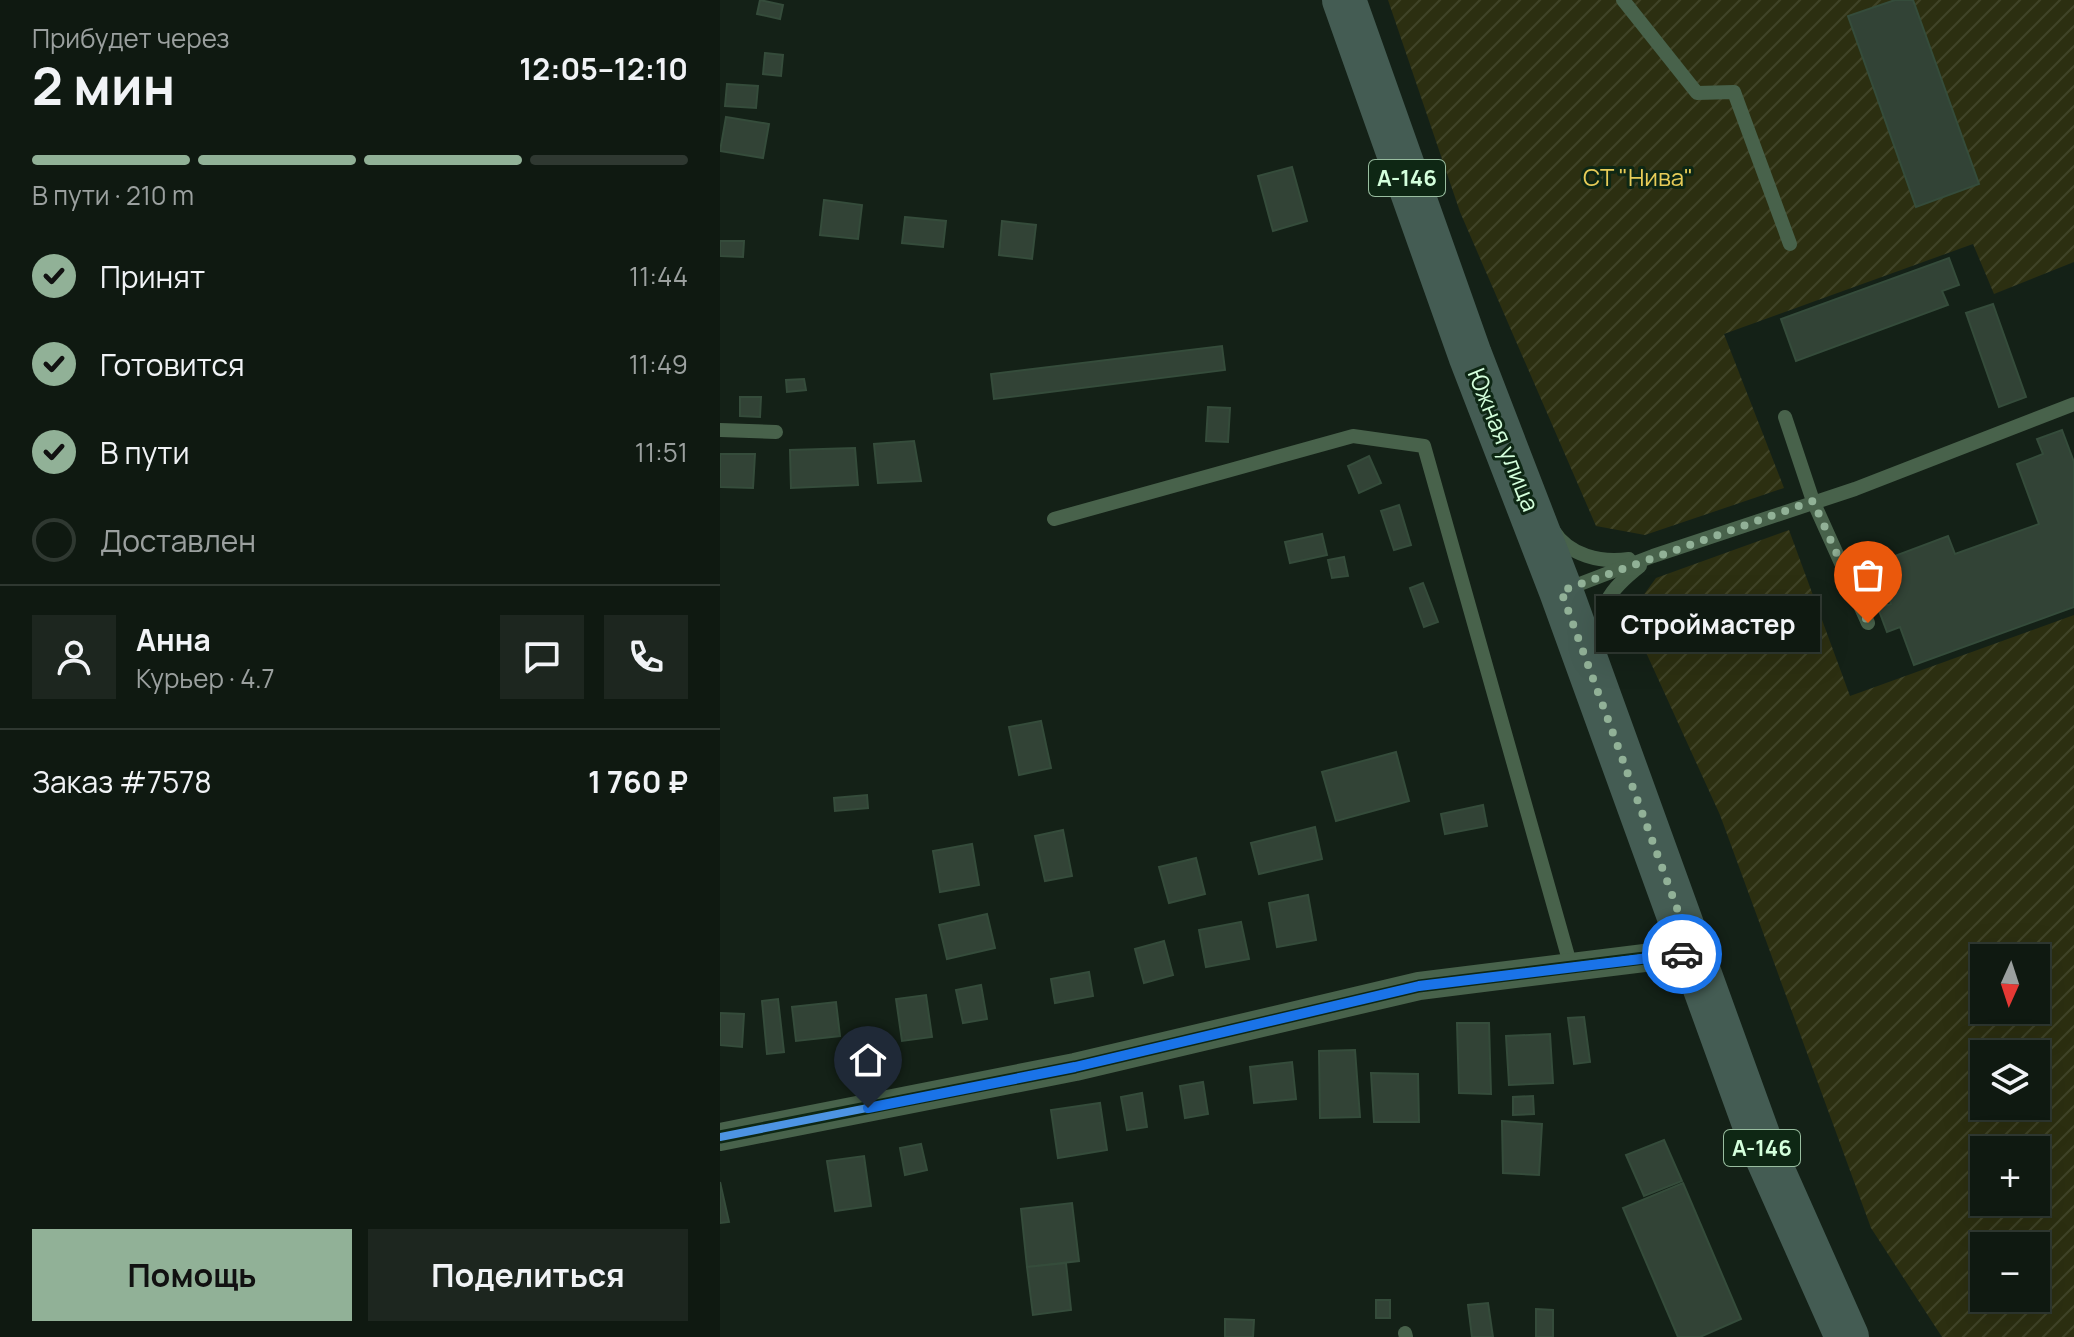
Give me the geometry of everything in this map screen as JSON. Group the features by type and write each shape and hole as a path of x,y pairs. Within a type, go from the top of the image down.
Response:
{"highway":[{"name":"Южная улица","path":"1344,0 1470,355 1666,878"},
{"name":"А-146","path":"1666,878 1762,1146 1847,1337"}],"street":[{"path":"720,1137 1075,1067 1419,986 1693,952"}],"lane":[{"path":"1623,0 1697,93 1734,92 1790,244"},
{"path":"1470,355 1555,534 1586,556 1606,562 1653,556"},
{"path":"1561,591 1653,556 1855,489 2074,404"},
{"path":"1785,417 1813,501 1868,623"},
{"path":"720,430 776,432"},
{"path":"1054,519 1353,436 1424,446 1571,967"},
{"path":"1653,556 1612,587 1599,618 1600,652 1666,878"}],"green space":[{"name":"СТ \"Нива\"","path":"1388,0 2074,0 2074,262 1994,294 1973,244 1724,334 1784,488 1645,535 1596,526 1460,212"},
{"path":"1789,530 1850,696 2074,615 2074,1337 1942,1337 1871,1228 1720,815 1629,615 1656,578"}],"building":[{"path":"760,0 783,5 780,19 757,14"},
{"path":"1895,0 1913,0 1979,184 1916,207 1848,16"},
{"path":"765,53 783,55 781,76 763,74"},
{"path":"727,84 758,86 756,108 725,106"},
{"path":"726,117 769,124 763,158 720,151"},
{"path":"1292,167 1307,221 1273,231 1258,176"},
{"path":"824,200 862,205 858,239 820,235"},
{"path":"905,217 946,221 943,247 902,243"},
{"path":"1002,221 1036,225 1032,259 999,255"},
{"path":"720,241 744,241 743,257 720,256"},
{"path":"1949,258 1959,285 1942,291 1948,305 1796,361 1781,319"},
{"path":"1993,304 2026,397 1999,407 1966,313"},
{"path":"1222,346 1225,370 994,399 991,374"},
{"path":"804,379 806,390 787,392 786,380"},
{"path":"740,397 761,397 760,417 740,416"},
{"path":"1208,407 1230,408 1228,442 1206,441"},
{"path":"2062,430 2074,462 2074,607 1914,665 1900,627 1887,632 1878,608 1891,604 1876,563 1948,536 1955,554 2039,524 2017,464 2043,454 2037,439"},
{"path":"914,441 921,481 878,483 874,444"},
{"path":"855,448 858,485 791,488 790,450"},
{"path":"720,454 755,454 753,488 720,487"},
{"path":"1369,456 1381,483 1359,493 1348,466"},
{"path":"1399,505 1411,545 1394,550 1381,511"},
{"path":"1322,534 1327,555 1290,563 1285,542"},
{"path":"1344,557 1348,576 1332,578 1328,560"},
{"path":"1423,583 1438,622 1424,627 1410,588"},
{"path":"1041,721 1051,768 1019,775 1009,727"},
{"path":"1396,752 1409,801 1336,821 1322,772"},
{"path":"867,795 868,808 835,811 834,798"},
{"path":"1483,805 1487,826 1445,834 1441,814"},
{"path":"1315,827 1322,859 1259,874 1251,843"},
{"path":"1063,830 1072,876 1045,881 1035,836"},
{"path":"972,844 979,885 940,892 933,851"},
{"path":"1196,858 1205,894 1169,903 1159,867"},
{"path":"1308,895 1316,940 1277,947 1269,903"},
{"path":"987,914 995,948 947,959 939,925"},
{"path":"1241,922 1249,959 1206,967 1199,930"},
{"path":"1164,941 1173,975 1144,983 1135,949"},
{"path":"1089,972 1093,996 1055,1003 1051,979"},
{"path":"981,985 987,1019 963,1023 956,990"},
{"path":"926,995 932,1037 902,1041 896,999"},
{"path":"778,999 784,1052 767,1054 762,1001"},
{"path":"836,1002 840,1036 796,1041 792,1007"},
{"path":"720,1013 744,1014 742,1047 720,1045"},
{"path":"1584,1017 1590,1062 1574,1064 1568,1018"},
{"path":"1457,1023 1489,1023 1491,1094 1459,1093"},
{"path":"1550,1034 1553,1083 1509,1085 1506,1036"},
{"path":"1355,1050 1360,1117 1320,1118 1319,1051"},
{"path":"1292,1062 1296,1099 1254,1103 1250,1067"},
{"path":"1371,1073 1418,1074 1419,1122 1374,1122"},
{"path":"1203,1082 1208,1114 1185,1118 1180,1086"},
{"path":"1142,1093 1147,1127 1127,1130 1121,1097"},
{"path":"1533,1096 1534,1114 1513,1115 1513,1097"},
{"path":"1100,1103 1107,1150 1058,1158 1051,1110"},
{"path":"1502,1121 1542,1124 1539,1175 1503,1173"},
{"path":"1664,1140 1682,1181 1644,1196 1626,1155"},
{"path":"921,1144 927,1170 905,1175 900,1148"},
{"path":"864,1156 871,1206 835,1211 827,1161"},
{"path":"720,1182 729,1222 720,1223"},
{"path":"1683,1183 1741,1319 1700,1337 1678,1337 1623,1208"},
{"path":"1072,1203 1079,1261 1027,1267 1021,1209"},
{"path":"1066,1263 1071,1310 1033,1315 1027,1267"},
{"path":"1376,1300 1390,1300 1390,1318 1376,1318"},
{"path":"1488,1303 1493,1337 1472,1337 1468,1305"},
{"path":"1536,1309 1553,1310 1553,1337 1536,1337"},
{"path":"1225,1319 1254,1320 1253,1337 1225,1337"}],"cycle path":[{"path":"720,1137 1075,1067 1419,986 1693,952"}],"way so far":[{"path":"1682,954 1693,952 1561,591 1813,501 1868,623"}],"place":[{"name":"Строймастер","path":"1868,623"}],"route":[{"path":"868,1108 1075,1067 1419,986 1682,954"}]}
